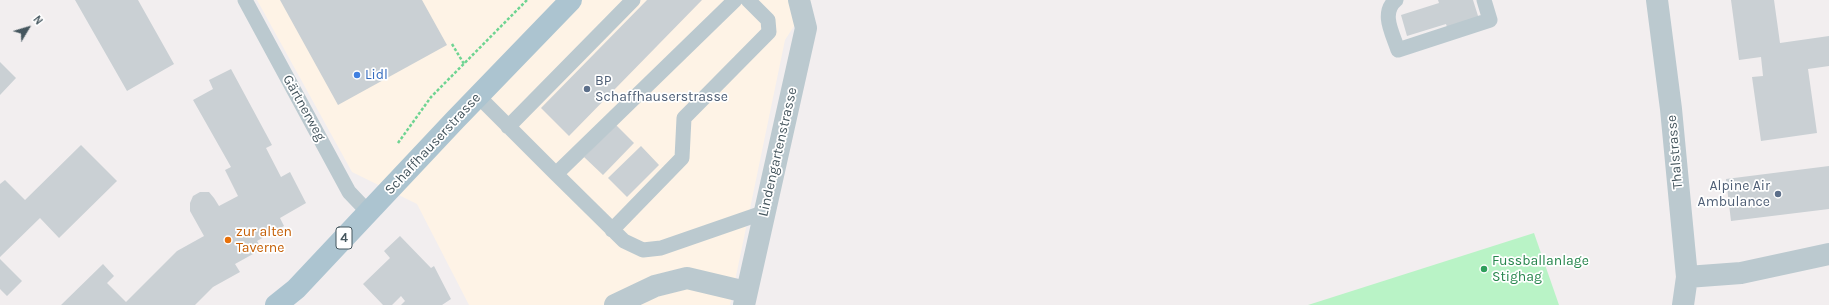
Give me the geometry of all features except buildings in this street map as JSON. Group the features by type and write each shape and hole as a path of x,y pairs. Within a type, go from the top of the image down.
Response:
{"main road":[{"name":"Schaffhauserstrasse","path":"276,305 291,297 478,96 572,0"}],"street":[{"name":"Lindengartenstrasse","path":"745,299 806,28 799,0"},
{"name":"Thalstrasse","path":"1657,0 1671,110 1687,277 1683,305"},
{"path":"1687,277 1741,273 1829,254"},
{"path":"615,305 655,286 687,278 745,299"}],"lane":[{"name":"Gärtnerweg","path":"245,0 350,192 368,213"},
{"path":"508,127 632,0"},
{"path":"556,174 735,0"},
{"path":"612,230 682,158 684,118 769,32 768,20 748,0"},
{"path":"1396,0 1390,5 1387,17 1398,50 1490,20 1484,0"},
{"path":"478,96 612,230 624,241 643,250 661,248 764,212"}],"path":[{"path":"431,97 527,0"},
{"path":"452,44 464,64"}],"shaded area":[{"path":"257,0 811,0 785,40 730,305 469,305 417,204 352,172"}],"green space":[{"name":"Fussballanlage Stighag","path":"1534,233 1559,305 1308,305"}],"place":[{"name":"Lidl","path":"357,75"},
{"name":"BP Schaffhauserstrasse","path":"587,89"},
{"name":"Alpine Air Ambulance","path":"1778,194"},
{"name":"zur alten Taverne","path":"228,240"},
{"name":"Fussballanlage Stighag","path":"1484,269"}]}
